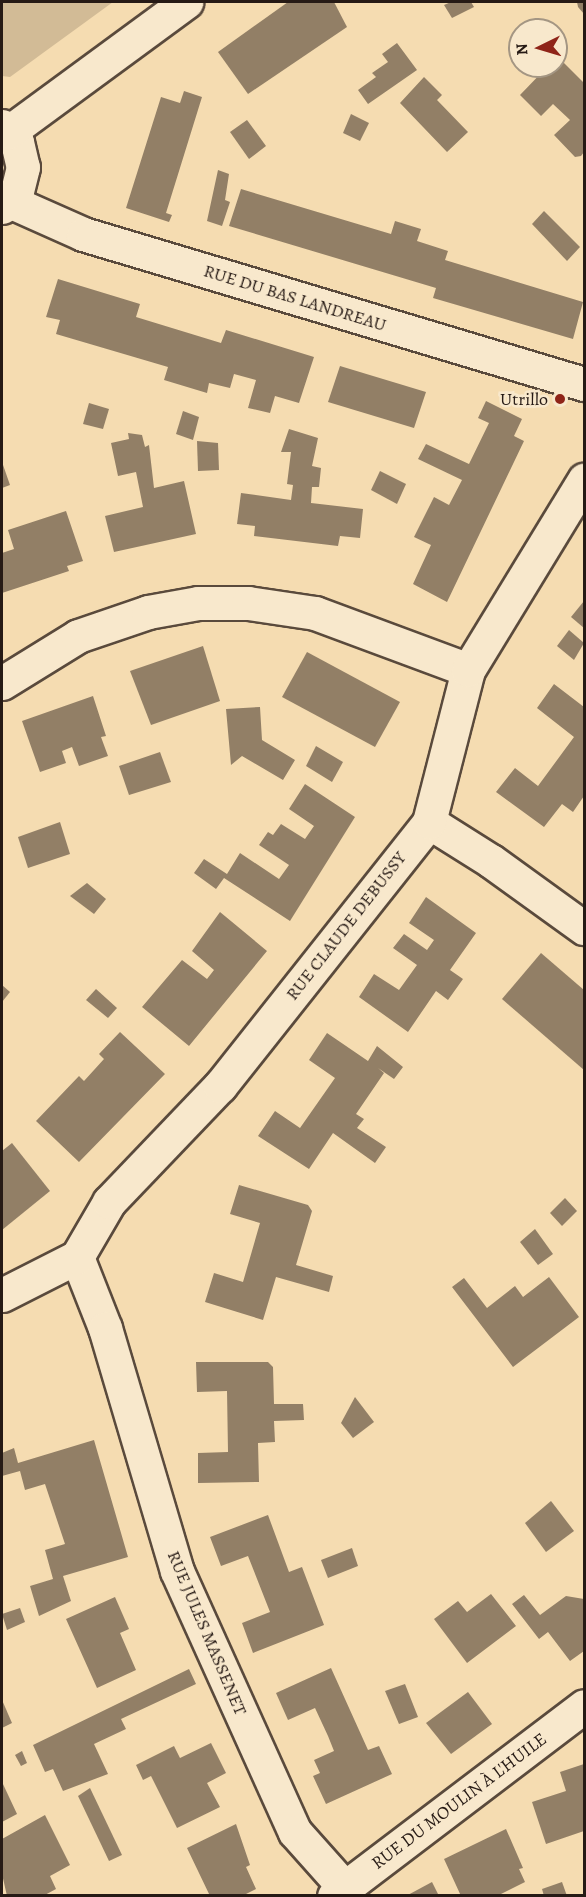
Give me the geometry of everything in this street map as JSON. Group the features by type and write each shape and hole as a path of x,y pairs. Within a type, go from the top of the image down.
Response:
{"street":[{"path":"5,204 22,180 23,167 17,142 5,129 186,2"},
{"name":"RUE DU BAS LANDREAU","path":"5,204 83,234 585,384"},
{"name":"RUE CLAUDE DEBUSSY","path":"77,1257 109,1202 220,1086 429,822 468,670 585,480"},
{"path":"2,683 78,636 148,612 208,603 269,604 315,613 468,670"},
{"path":"429,822 492,861 585,928"},
{"path":"2,1294 77,1257"},
{"name":"RUE JULES MASSENET","path":"77,1257 105,1328 177,1571 296,1832 339,1891"},
{"name":"RUE DU MOULIN À L'HUILE","path":"339,1891 585,1706"}],"shaded area":[{"path":"2,2 113,2 10,77 2,76"}],"building":[{"path":"288,2 334,2 347,27 248,94 218,52"},
{"path":"451,2 471,2 474,7 452,18 444,5"},
{"path":"577,2 584,2 584,14 578,7"},
{"path":"397,43 417,70 368,104 358,90 376,77 372,73 388,62 382,54"},
{"path":"568,67 584,83 584,152 581,156 575,157 554,135 570,120 553,104 541,116 520,95 536,78 568,78"},
{"path":"424,77 442,95 437,100 468,132 447,152 400,103"},
{"path":"184,91 202,97 166,213 172,215 169,222 126,208 161,97 180,103"},
{"path":"351,114 369,123 360,141 343,133"},
{"path":"247,120 266,146 249,159 230,132"},
{"path":"218,170 229,174 225,200 230,202 222,226 207,221"},
{"path":"241,189 391,234 395,221 421,229 417,241 448,251 445,260 583,302 573,339 433,298 436,288 229,226"},
{"path":"544,211 580,247 567,261 532,224"},
{"path":"58,279 140,304 136,317 221,343 226,330 314,357 299,403 275,396 270,413 248,408 256,380 234,374 230,388 209,383 207,393 164,380 168,367 56,334 60,320 46,317"},
{"path":"340,366 426,392 414,428 328,402"},
{"path":"486,401 522,419 514,436 524,441 447,602 413,584 431,545 414,537 434,497 449,505 462,480 418,459 426,444 469,464 489,423 478,418"},
{"path":"89,403 109,409 103,429 83,424"},
{"path":"183,411 199,417 193,440 176,434"},
{"path":"289,429 318,438 312,466 321,468 319,487 312,487 311,503 363,509 360,538 340,536 338,546 254,536 255,526 237,524 241,493 291,500 293,485 287,484 291,452 281,452"},
{"path":"128,433 142,435 145,447 149,445 154,488 184,481 196,534 114,552 105,516 143,507 136,472 118,476 111,443 129,439"},
{"path":"197,441 218,443 219,470 198,471"},
{"path":"2,462 10,485 2,488"},
{"path":"380,471 406,484 397,504 371,490"},
{"path":"66,511 83,561 67,566 69,571 2,593 2,553 14,549 8,530"},
{"path":"584,601 584,628 571,617"},
{"path":"569,630 584,643 574,660 557,646"},
{"path":"203,646 220,701 151,725 130,671"},
{"path":"307,652 400,702 375,747 282,697"},
{"path":"554,684 584,707 584,796 573,812 562,804 544,827 496,792 515,768 538,786 574,737 537,708"},
{"path":"93,696 106,736 101,737 108,756 79,766 72,747 62,751 66,763 40,772 22,721"},
{"path":"260,707 262,740 295,760 283,780 242,756 231,765 226,709"},
{"path":"316,746 343,762 332,782 306,766"},
{"path":"160,752 171,782 129,795 119,766"},
{"path":"305,784 355,817 290,921 224,878 216,889 194,873 204,859 227,874 240,853 279,879 289,865 259,845 268,832 273,835 281,824 305,839 314,826 289,809"},
{"path":"60,822 70,854 28,868 18,837"},
{"path":"87,883 106,899 94,914 70,896"},
{"path":"426,897 476,933 450,970 463,979 448,1000 436,991 408,1032 359,997 374,974 399,990 417,965 393,948 404,934 427,950 434,940 409,923"},
{"path":"220,912 267,951 189,1046 142,1007 182,960 207,979 214,970 192,951"},
{"path":"541,953 584,990 584,1070 502,999"},
{"path":"2,985 10,992 2,1002"},
{"path":"96,989 117,1008 108,1018 86,1000"},
{"path":"120,1032 165,1074 79,1162 36,1121 79,1076 84,1081 104,1059 99,1054"},
{"path":"327,1033 368,1061 377,1046 403,1067 394,1079 378,1068 384,1073 356,1114 364,1119 357,1128 386,1147 375,1163 333,1133 309,1169 258,1136 275,1111 300,1128 335,1078 309,1060"},
{"path":"12,1143 50,1191 2,1230 2,1151"},
{"path":"239,1185 308,1205 312,1211 296,1265 333,1276 329,1292 276,1277 263,1320 205,1302 214,1273 243,1282 260,1223 230,1214"},
{"path":"565,1198 577,1211 562,1226 550,1213"},
{"path":"535,1229 553,1254 538,1265 520,1242"},
{"path":"549,1277 579,1317 513,1367 452,1287 464,1278 487,1308 515,1286 523,1297"},
{"path":"196,1362 268,1362 273,1367 274,1404 303,1404 304,1420 274,1421 275,1442 258,1443 259,1482 198,1483 198,1453 228,1452 227,1391 197,1392"},
{"path":"355,1397 374,1422 353,1438 341,1423"},
{"path":"94,1440 128,1557 63,1576 71,1601 39,1616 30,1586 53,1579 45,1550 65,1544 45,1484 25,1490 20,1471 2,1476 2,1453 14,1448 18,1463"},
{"path":"551,1501 574,1531 546,1552 525,1523"},
{"path":"268,1515 289,1572 302,1567 324,1625 253,1653 242,1623 270,1612 248,1556 221,1566 210,1537"},
{"path":"352,1548 358,1566 328,1578 321,1560"},
{"path":"491,1594 516,1626 467,1663 434,1619 458,1601 467,1612"},
{"path":"524,1595 540,1615 566,1596 584,1599 584,1651 570,1661 548,1632 539,1639 512,1604"},
{"path":"115,1597 129,1629 120,1633 136,1670 97,1688 66,1619"},
{"path":"20,1608 25,1622 7,1630 2,1614"},
{"path":"331,1668 368,1750 379,1746 392,1774 326,1804 313,1776 320,1773 314,1760 334,1751 328,1736 315,1708 288,1720 276,1693"},
{"path":"189,1669 196,1684 121,1719 126,1729 94,1744 108,1774 63,1791 53,1769 45,1772 33,1745"},
{"path":"405,1684 418,1717 399,1724 385,1691"},
{"path":"468,1692 492,1724 451,1754 426,1723"},
{"path":"2,1700 12,1723 2,1728"},
{"path":"211,1743 226,1773 207,1783 220,1807 177,1828 151,1776 143,1780 136,1765 174,1746 180,1758"},
{"path":"22,1751 27,1763 21,1766 15,1755"},
{"path":"584,1764 584,1831 546,1844 532,1802 566,1791 560,1772"},
{"path":"2,1782 17,1814 2,1822"},
{"path":"90,1788 122,1855 109,1861 78,1796"},
{"path":"45,1815 70,1865 50,1876 56,1889 43,1896 7,1896 2,1874 2,1839"},
{"path":"236,1824 250,1865 246,1867 256,1889 242,1896 210,1896 187,1848"},
{"path":"506,1829 523,1868 519,1869 525,1882 497,1896 461,1896 444,1859"},
{"path":"432,1882 439,1896 406,1896"},
{"path":"562,1882 567,1896 544,1896 542,1889"}],"place":[{"name":"Utrillo","path":"560,399"}]}
